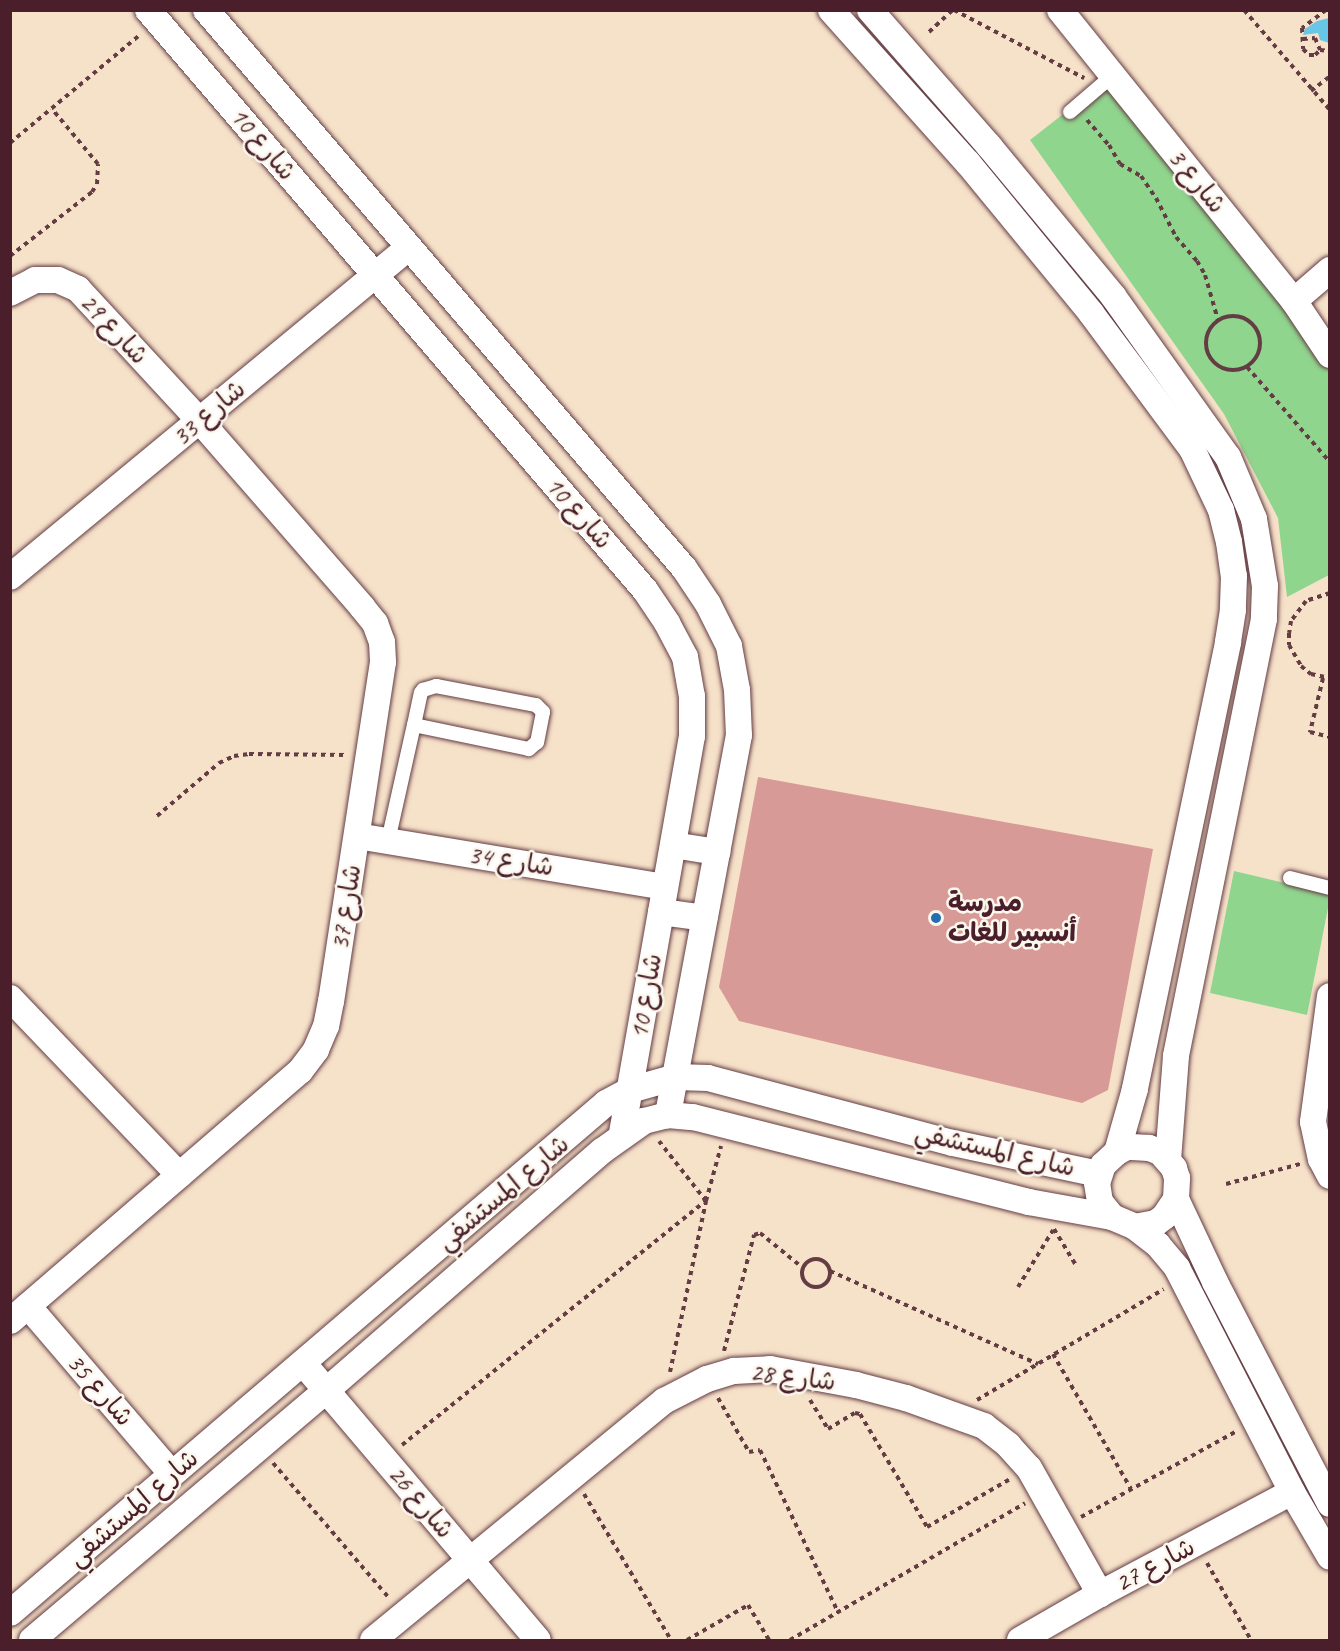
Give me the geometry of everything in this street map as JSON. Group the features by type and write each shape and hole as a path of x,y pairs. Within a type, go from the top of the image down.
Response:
{"street":[{"name":"شارع 10","path":"206,10 684,568 708,604 729,646 737,690 738,735 676,1077 656,1118"},
{"path":"831,10 968,163 1091,313 1192,449 1221,510 1229,542 1233,587 1228,644 1143,1056 1117,1152"},
{"path":"870,10 989,146 1113,296 1228,456 1254,519 1262,552 1265,586 1260,653 1176,1056 1168,1160"},
{"name":"شارع 3","path":"1060,10 1106,81 1294,301 1329,355"},
{"name":"شارع 10","path":"153,15 626,567 667,623 685,657 692,696 692,736 622,1134"},
{"path":"968,163 989,146"},
{"name":"شارع 33","path":"10,577 408,248"},
{"path":"1294,301 1329,270"},
{"name":"شارع 29","path":"10,293 35,280 58,280 78,289 200,421"},
{"name":"شارع 37","path":"19,1313 300,1071 316,1050 326,1026 383,662 382,642 375,623 200,421"},
{"name":"شارع 34","path":"357,836 665,887"},
{"path":"673,845 717,852"},
{"path":"661,912 705,918"},
{"path":"1325,1168 1313,1122 1313,1104 1329,996"},
{"path":"10,998 179,1175"},
{"name":"شارع المستشفي","path":"10,1613 606,1103 630,1090 676,1077 708,1078 953,1143 1099,1174"},
{"name":"شارع المستشفي","path":"32,1641 327,1390 622,1134 656,1118 693,1117 727,1125 972,1188 1060,1219 1123,1222 1158,1245 1182,1278 1292,1492 1329,1557"},
{"path":"1138,1146 1160,1152 1168,1160 1178,1178 1176,1199 1164,1217 1145,1226 1123,1222 1100,1202 1097,1183 1099,1174 1109,1157 1117,1152 1138,1146"},
{"path":"1176,1199 1215,1282 1329,1504"},
{"name":"شارع 35","path":"19,1313 172,1474"},
{"name":"شارع 26","path":"303,1363 538,1641"},
{"name":"شارع 28","path":"373,1641 469,1559 664,1401 712,1377 734,1371 770,1369 906,1398 984,1426 1008,1445 1029,1468 1100,1594"},
{"name":"شارع 27","path":"1020,1641 1100,1594 1292,1492"}],"lane":[{"path":"1073,109 1106,81"},
{"path":"388,841 421,693 430,686 536,705 543,712 537,742 529,748 414,725"},
{"path":"1290,878 1329,888"}],"path":[{"path":"929,32 953,10 1106,81"},
{"path":"1244,10 1329,110"},
{"path":"1320,50 1315,55 1306,54 1302,49 1303,26 1326,10"},
{"path":"10,144 153,15"},
{"path":"1302,40 1315,38 1320,50"},
{"path":"1320,50 1329,51"},
{"path":"1311,91 1329,76"},
{"path":"10,256 92,192 97,184 98,164 51,109"},
{"path":"1073,109 1109,145 1120,164 1141,176 1156,198 1176,237 1197,261 1205,275 1218,320"},
{"path":"1236,316 1246,319 1258,333 1259,352 1247,367 1229,371 1212,362 1205,345 1206,335 1218,320 1236,316"},
{"path":"1247,367 1329,462"},
{"path":"1329,593 1306,601 1291,621 1288,633 1294,656 1301,666 1323,678 1329,678"},
{"path":"1323,678 1310,732 1329,738"},
{"path":"156,816 219,763 234,756 249,754 369,755"},
{"path":"656,1118 706,1201"},
{"path":"664,1401 706,1201 727,1125"},
{"path":"1226,1184 1325,1168"},
{"path":"385,1459 706,1201"},
{"path":"1060,1219 1077,1267"},
{"path":"1018,1287 1060,1219"},
{"path":"830,1272 825,1283 814,1287 804,1280 802,1268 760,1233 754,1235 712,1377 749,1452 760,1450 838,1612"},
{"path":"802,1268 806,1262 818,1258 824,1261 830,1272 1038,1364"},
{"path":"953,1414 1182,1278"},
{"path":"1053,1354 1131,1489"},
{"path":"792,1373 828,1429 855,1413 860,1414 927,1527 1029,1468"},
{"path":"1062,1527 1255,1421"},
{"path":"260,1447 403,1615"},
{"path":"573,1475 671,1641"},
{"path":"790,1641 1043,1493"},
{"path":"1195,1544 1251,1641"},
{"path":"687,1641 748,1605 770,1641"}],"green space":[{"path":"1112,76 1329,355 1329,575 1287,597 1278,518 1224,414 1030,140"},
{"path":"1234,871 1327,893 1329,903 1307,1015 1210,993"}],"water":[{"path":"1329,18 1329,43 1320,40 1318,33 1303,35 1305,29 1317,21"}],"building":[{"name":"مدرسة أنسبير للغات","path":"758,777 1153,849 1108,1090 1082,1103 739,1021 719,987"}],"place":[{"name":"مدرسة أنسبير للغات","path":"936,918"}]}
